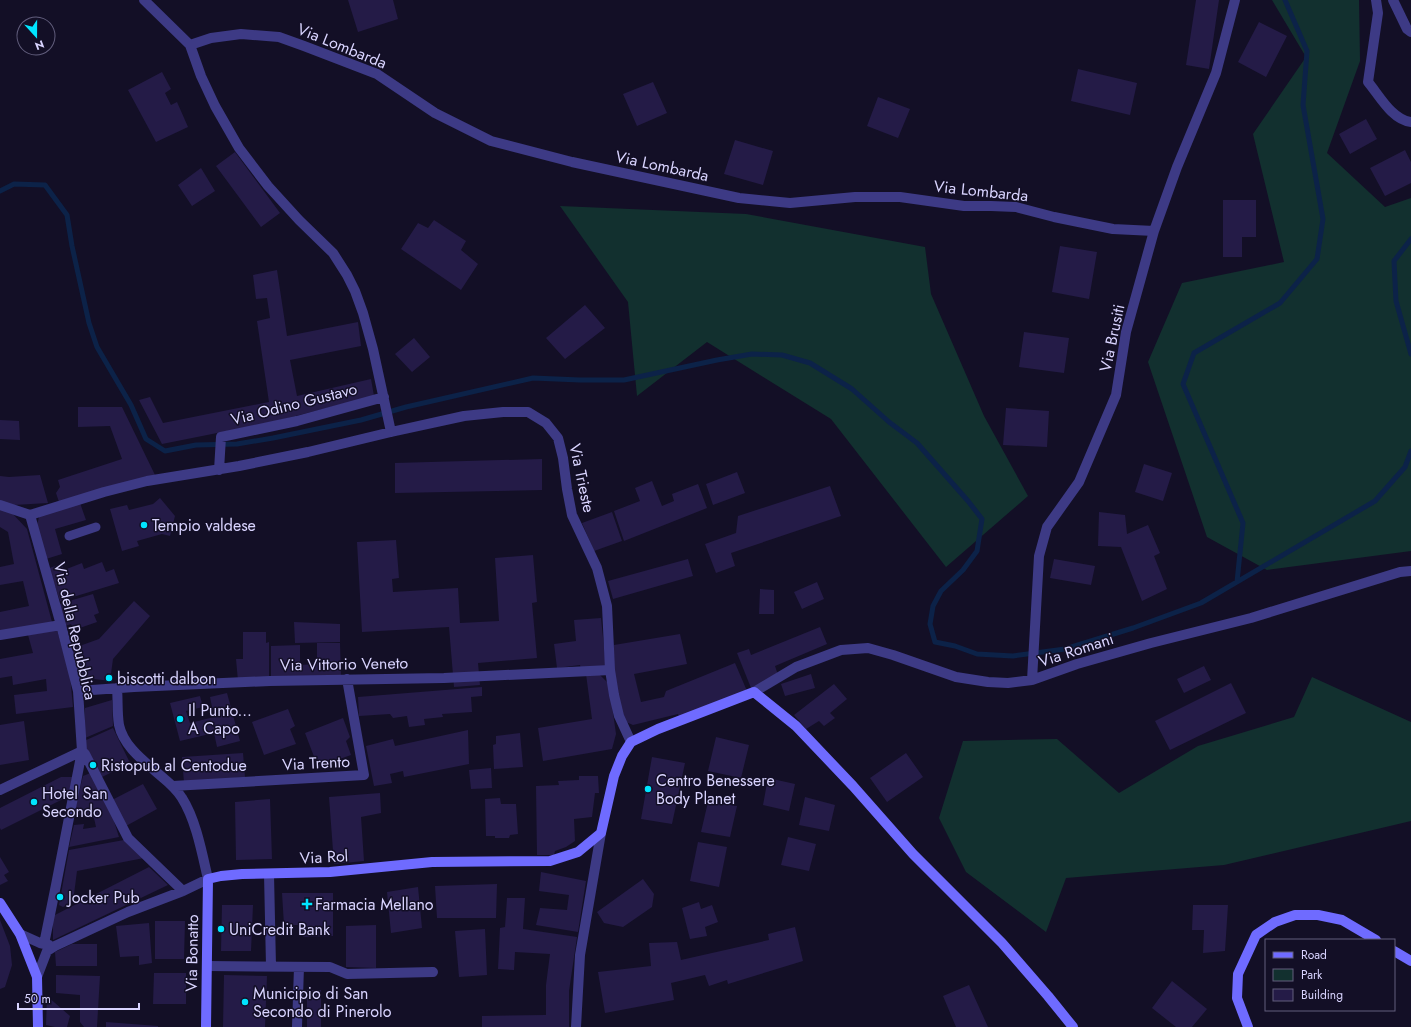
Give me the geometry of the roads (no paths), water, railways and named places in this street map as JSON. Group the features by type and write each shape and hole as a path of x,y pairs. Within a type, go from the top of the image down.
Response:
{"street":[{"path":"0,505 30,515 104,492 147,481 219,470 308,452 391,432 373,349 363,313 347,275 333,253 299,220 268,186 238,148 215,106 201,76 190,45 144,0"},
{"name":"Via Brusiti","path":"1032,676 1039,556 1048,527 1079,482 1116,395 1126,332 1154,231 1177,166 1216,73 1235,0"},
{"path":"1376,0 1378,13 1368,82 1393,113 1406,121 1411,122"},
{"path":"1393,0 1407,29 1411,32"},
{"name":"Via Lombarda","path":"190,45 211,38 241,34 279,37 377,74 435,113 491,141 572,162 738,198 790,203 855,197 900,197 964,206 1016,207 1054,217 1113,229 1154,231"},
{"name":"Via Odino Gustavo","path":"219,470 221,437 297,421 384,397"},
{"name":"Via Trieste","path":"391,432 464,416 503,412 528,412 546,423 558,438 563,458 572,515 597,568 607,606 610,670 614,695 619,716 631,742"},
{"name":"Via della Repubblica","path":"30,515 78,691 82,751 44,944"},
{"name":"Via Romani","path":"754,692 796,667 841,650 868,648 893,654 956,676 988,682 1008,683 1144,645 1251,618 1400,572 1411,571"},
{"path":"0,634 61,625"},
{"name":"Via Vittorio Veneto","path":"78,691 262,681 444,678 610,670"},
{"name":"Via Trento","path":"173,786 364,775 347,679"},
{"path":"117,688 120,726 124,736 131,748 142,761 173,786 182,798 192,818 208,879"},
{"path":"576,1027 580,955 601,833 614,776 622,756 631,742 658,729 754,692 796,726 848,780 913,854 1002,944 1074,1027"},
{"path":"0,790 82,751 85,754 128,838 183,891"},
{"name":"Via Rol","path":"55,946 128,912 183,891 208,879 221,876 330,872 432,862 550,861 578,852 601,833"},
{"path":"269,874 271,966"},
{"name":"Via Bonatto","path":"206,1027 208,879"},
{"path":"0,903 20,934 37,977 38,1027"},
{"path":"1248,1027 1237,998 1238,974 1256,936 1262,931 1275,922 1295,915 1318,915 1342,920 1374,939"},
{"path":"20,934 44,944 55,946"},
{"path":"37,977 47,951 55,946"},
{"path":"1395,952 1411,961"},
{"path":"207,966 330,967 347,974 433,972"},
{"path":"298,1027 299,967"}],"lane":[{"path":"69,536 96,527"}],"waterway":[{"path":"1237,582 1243,523 1183,384 1194,353 1280,303 1317,259 1323,219 1303,105 1307,51 1285,0"},
{"path":"0,191 14,184 45,185 67,215 72,246 89,323 97,347 131,405 146,439 165,451 196,445 237,444 273,438 361,420 406,407 533,378 624,380 752,354 782,355 810,363 852,389 889,422 917,443 982,519 977,551 963,570 941,591 933,606 930,624 935,642 955,646 977,654 1013,656 1065,649 1133,628 1201,603 1375,501 1405,467 1411,451"},
{"path":"1411,239 1394,261 1396,301 1411,354"}],"place":[{"name":"Tempio valdese","path":"144,525"},
{"name":"biscotti dalbon","path":"109,678"},
{"name":"Il Punto... A Capo","path":"180,719"},
{"name":"Ristopub al Centodue","path":"93,765"},
{"name":"Centro Benessere Body Planet","path":"648,789"},
{"name":"Hotel San Secondo","path":"34,802"},
{"name":"Jocker Pub","path":"60,897"},
{"name":"Farmacia Mellano","path":"307,904"},
{"name":"UniCredit Bank","path":"221,929"},
{"name":"Municipio di San Secondo di Pinerolo","path":"245,1002"}]}
